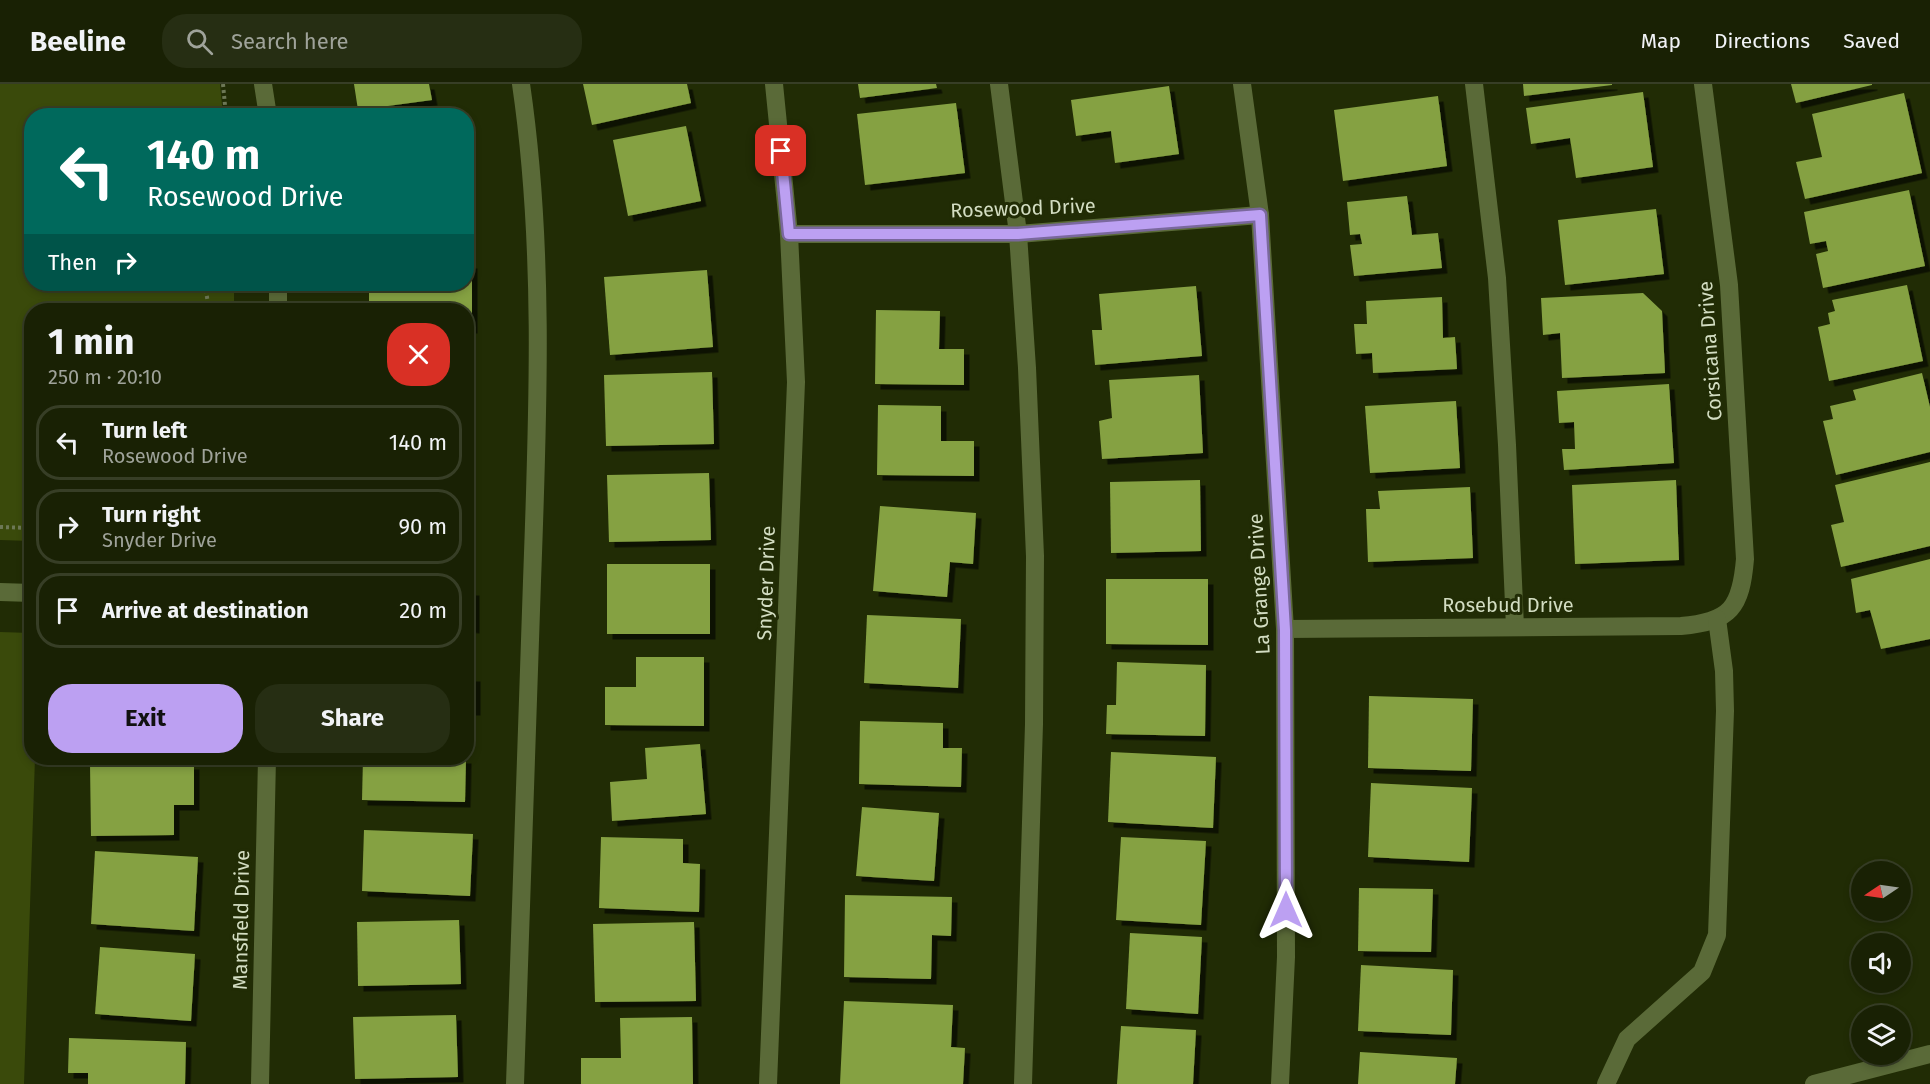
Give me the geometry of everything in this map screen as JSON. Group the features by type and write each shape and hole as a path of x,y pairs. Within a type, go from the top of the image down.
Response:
{"street":[{"path":"263,84 267,108"},
{"path":"515,1084 536,454 536,249 526,117 521,84"},
{"name":"Snyder Drive","path":"768,1084 796,382 789,234 774,84"},
{"path":"999,84 1018,234 1027,368 1035,556 1034,724 1023,1084"},
{"name":"La Grange Drive","path":"1242,84 1260,215 1285,630 1286,957 1280,1084"},
{"path":"1474,84 1497,278 1515,627"},
{"name":"Corsicana Drive","path":"1703,84 1729,285 1745,558 1743,584 1739,595 1723,616"},
{"name":"Rosewood Drive","path":"789,234 1018,234 1260,215"},
{"path":"0,592 24,593"},
{"path":"1606,1084 1627,1039 1702,972 1717,935 1725,711 1723,616"},
{"name":"Rosebud Drive","path":"1285,630 1681,626 1696,625 1723,616"},
{"name":"Mansfield Drive","path":"260,1084 267,765"},
{"path":"1814,1084 1930,1054"}],"path":[{"path":"223,84 225,108"},
{"path":"0,527 24,528"}],"green space":[{"path":"0,84 220,84 222,108 24,108 24,291 234,291 234,303 24,303 24,541 0,540"},
{"path":"0,632 24,633 24,765 35,765 24,1084 0,1084"}],"building":[{"path":"354,84 429,84 432,100 358,108"},
{"path":"583,84 687,84 691,103 592,125"},
{"path":"858,84 936,84 937,88 860,98"},
{"path":"1523,84 1612,84 1612,85 1524,96"},
{"path":"1791,84 1872,84 1872,85 1796,103"},
{"path":"1169,86 1179,154 1115,163 1111,131 1076,136 1071,100"},
{"path":"1643,92 1653,167 1576,178 1570,138 1531,144 1526,108"},
{"path":"1904,93 1922,173 1805,199 1796,162 1822,157 1812,114"},
{"path":"1438,96 1447,166 1343,181 1334,110"},
{"path":"956,103 965,173 865,185 857,114"},
{"path":"686,126 701,201 628,216 613,140"},
{"path":"1909,190 1925,266 1823,288 1816,254 1828,251 1826,241 1810,244 1804,212"},
{"path":"1407,196 1412,235 1438,233 1442,268 1354,276 1350,245 1362,244 1360,234 1350,235 1347,202"},
{"path":"1656,209 1664,274 1565,285 1558,220"},
{"path":"707,270 713,347 610,355 604,277"},
{"path":"1907,285 1923,361 1829,381 1818,327 1830,324 1828,313 1835,311 1832,300"},
{"path":"1196,286 1202,356 1095,365 1092,330 1102,330 1099,294"},
{"path":"369,291 472,291 472,303 369,303"},
{"path":"1643,293 1662,311 1665,373 1562,378 1560,333 1543,335 1541,298"},
{"path":"1442,297 1443,338 1455,337 1457,369 1373,373 1372,353 1356,354 1354,324 1367,324 1366,301"},
{"path":"876,310 940,311 939,349 964,349 964,385 875,384"},
{"path":"712,372 714,444 606,446 604,375"},
{"path":"1922,373 1930,407 1930,452 1836,475 1823,421 1833,419 1830,406 1856,400 1853,390"},
{"path":"1199,375 1203,453 1102,459 1099,421 1112,418 1109,380"},
{"path":"1669,384 1674,463 1564,470 1562,449 1575,449 1574,422 1559,423 1557,391"},
{"path":"1456,401 1460,468 1370,473 1365,406"},
{"path":"878,405 941,406 941,441 974,441 974,476 877,475"},
{"path":"1930,462 1930,546 1841,567 1831,525 1844,522 1835,485"},
{"path":"709,473 711,540 609,542 607,475"},
{"path":"1200,480 1201,551 1111,553 1110,482"},
{"path":"1676,480 1679,560 1575,564 1572,485"},
{"path":"1470,487 1473,558 1368,562 1366,509 1380,509 1378,491"},
{"path":"880,506 976,513 973,564 950,562 947,597 873,591"},
{"path":"1930,559 1930,639 1881,649 1870,610 1856,613 1851,579"},
{"path":"607,564 710,564 710,634 607,634"},
{"path":"1106,579 1208,579 1208,645 1106,644"},
{"path":"867,615 961,619 958,688 864,683"},
{"path":"636,657 704,657 704,726 605,725 605,687 636,687"},
{"path":"1117,662 1206,665 1205,736 1106,734 1107,705 1116,705"},
{"path":"474,676 475,676 474,710"},
{"path":"1369,696 1473,699 1471,771 1368,768"},
{"path":"860,721 943,723 943,748 962,748 961,787 859,784"},
{"path":"700,744 706,814 612,821 610,782 647,779 645,748"},
{"path":"1111,752 1216,757 1213,828 1108,822"},
{"path":"90,765 194,765 194,805 174,805 174,835 91,836"},
{"path":"363,765 466,765 465,802 362,800"},
{"path":"1371,783 1472,788 1469,862 1368,857"},
{"path":"862,807 939,813 934,881 856,876"},
{"path":"364,830 473,834 470,896 362,891"},
{"path":"601,837 683,839 683,863 700,864 699,912 599,908"},
{"path":"1121,837 1206,841 1201,925 1116,920"},
{"path":"95,851 198,857 194,931 91,924"},
{"path":"1359,888 1433,889 1431,952 1358,951"},
{"path":"845,895 952,897 951,936 932,935 931,979 844,977"},
{"path":"459,920 461,984 358,986 357,922"},
{"path":"694,922 696,1001 595,1002 593,924"},
{"path":"1130,933 1202,937 1198,1014 1126,1009"},
{"path":"100,947 195,954 191,1021 95,1014"},
{"path":"1361,965 1453,970 1451,1035 1358,1031"},
{"path":"844,1001 953,1005 951,1047 965,1048 963,1084 840,1084"},
{"path":"456,1015 458,1077 355,1079 353,1017"},
{"path":"692,1017 693,1084 581,1084 581,1058 621,1058 620,1018"},
{"path":"1121,1026 1196,1030 1193,1084 1117,1084"},
{"path":"69,1038 186,1042 185,1084 88,1084 88,1073 68,1073"},
{"path":"1360,1052 1457,1058 1455,1084 1358,1084"}],"route":[{"path":"781,151 789,234 1018,234 1260,215 1285,630 1286,910"}]}
